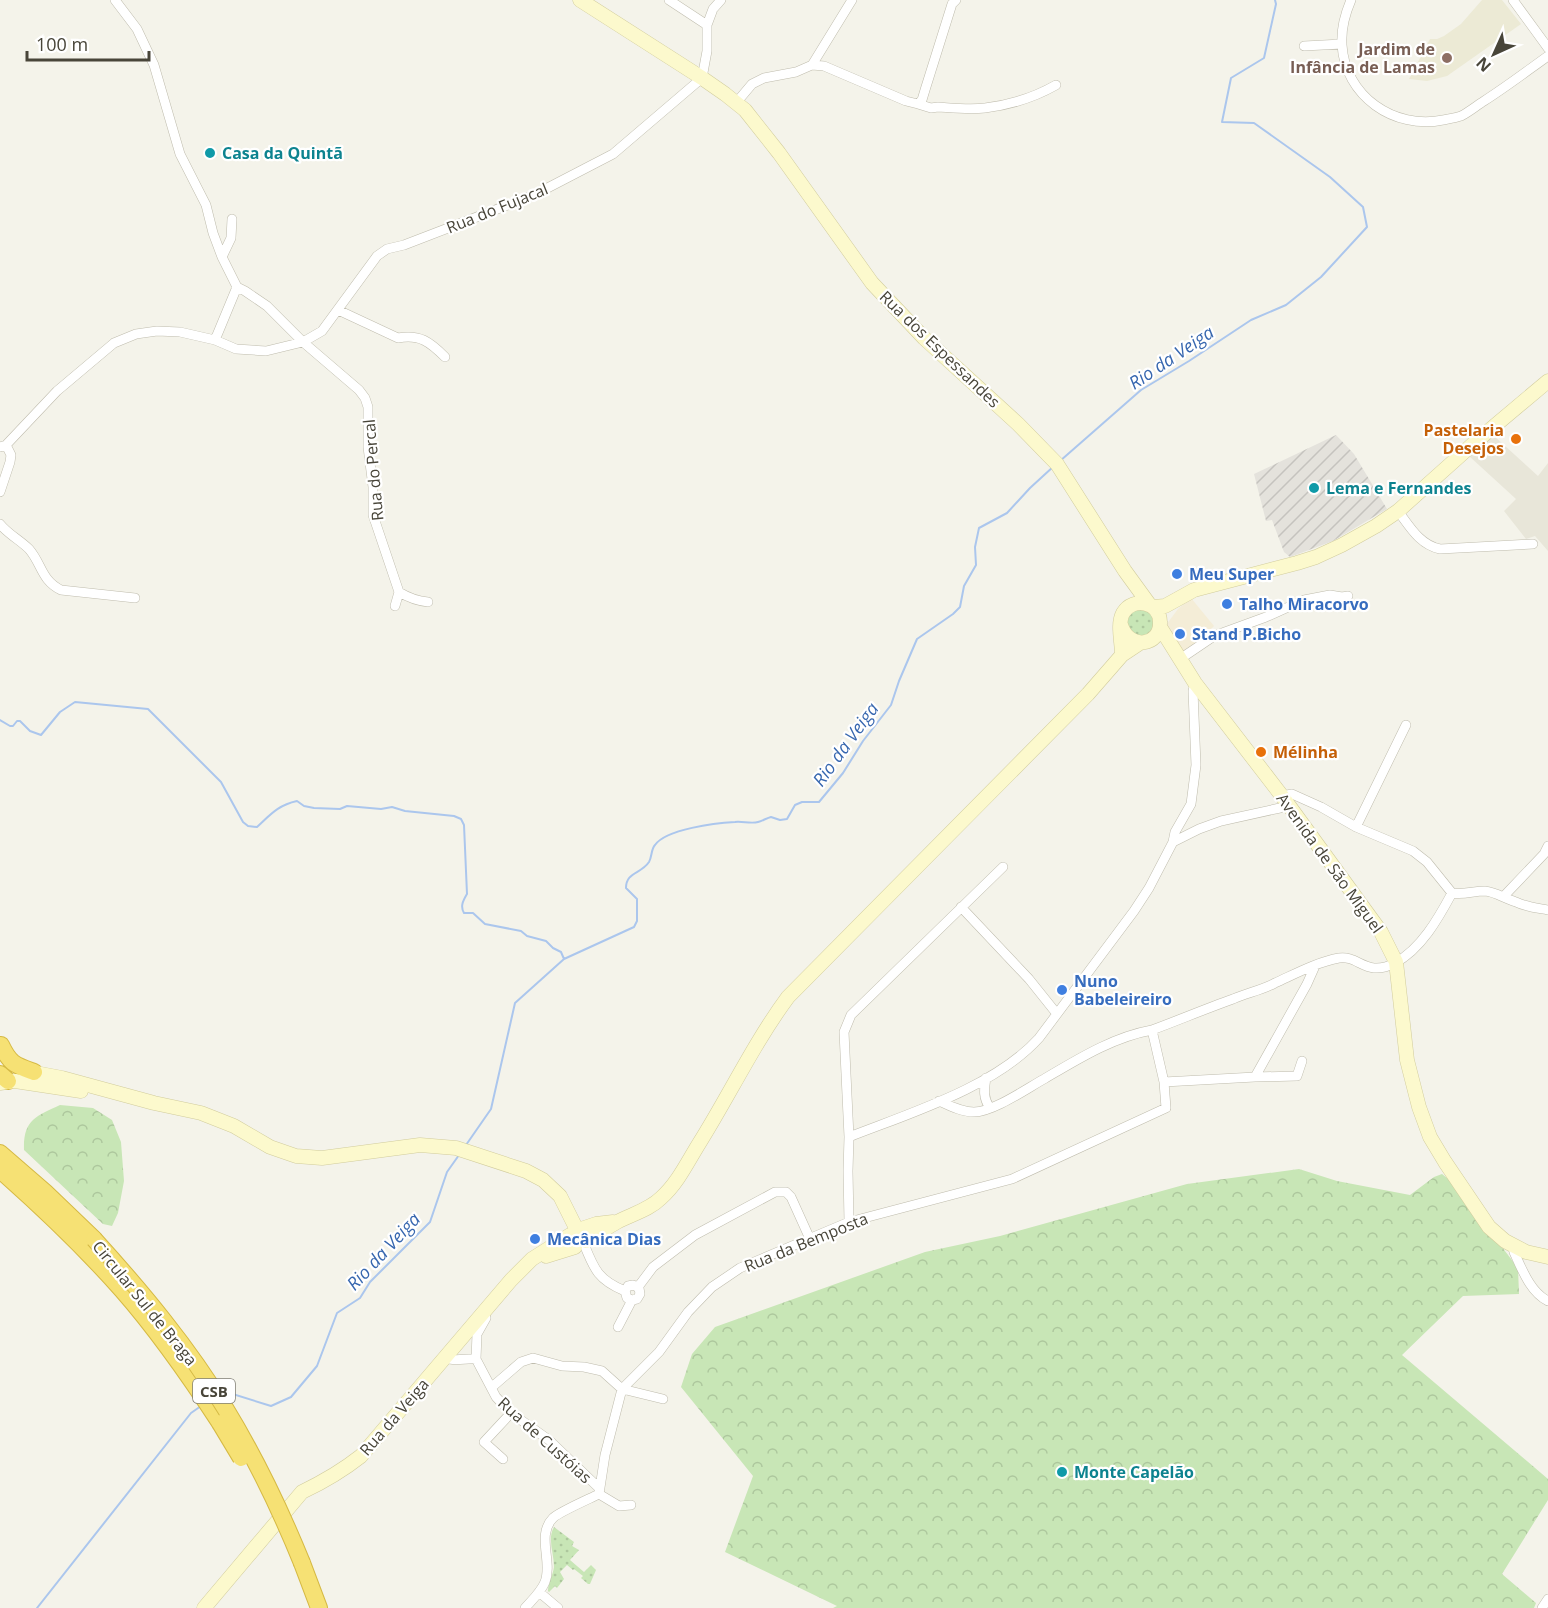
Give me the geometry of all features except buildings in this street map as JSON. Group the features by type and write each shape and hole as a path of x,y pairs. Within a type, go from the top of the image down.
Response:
{"highway":[{"path":"0,1043 7,1058 14,1065 34,1072"},
{"path":"0,1043 3,1059 2,1075"},
{"name":"Circular Sul de Braga","path":"0,1153 52,1198 89,1244 158,1314 209,1383 243,1438 284,1519 307,1608"},
{"name":"Circular Sul de Braga","path":"0,1170 36,1203 89,1244"},
{"path":"0,1186 36,1203"},
{"name":"Circular Sul de Braga","path":"297,1564 319,1608"}],"main road":[{"name":"Rua dos Espessandes","path":"580,0 702,78 745,110 873,283 924,338 1018,424 1058,465 1125,571 1151,606"},
{"path":"1127,608 1141,603 1165,606 1194,590 1297,564 1342,545 1398,511 1548,381"},
{"path":"1122,655 1121,619 1131,594 1129,579 1125,571"},
{"path":"577,1238 647,1208 660,1200 674,1184 721,1109 758,1041 788,997 1088,694 1122,655 1153,638 1160,625 1185,596"},
{"path":"1151,606 1160,617 1160,625"},
{"path":"1121,625 1123,632 1133,641 1165,648 1179,657"},
{"name":"Avenida de São Miguel","path":"1160,625 1195,682 1381,932 1396,962 1407,1060 1419,1107 1430,1137 1489,1227 1513,1246 1526,1252 1548,1257"},
{"path":"2,1075 13,1070 34,1072 201,1113 234,1126 270,1147 296,1156 322,1158 420,1145 456,1148 526,1171 543,1180 560,1196 566,1216 577,1238"},
{"path":"2,1075 37,1084 154,1103"},
{"path":"566,1216 585,1223 618,1221"},
{"path":"555,1243 561,1234 566,1216"},
{"path":"577,1238 596,1224"},
{"name":"Rua da Veiga","path":"204,1608 302,1492 344,1469 361,1456 503,1288 532,1259 555,1243 577,1238"},
{"name":"Rua da Veiga","path":"525,1266 577,1238"}],"street":[{"path":"115,0 137,29 154,65 180,154 206,205 222,257 237,287 215,340"},
{"path":"669,0 707,26"},
{"path":"702,78 707,51 707,26 713,9 721,0"},
{"path":"812,65 852,0"},
{"path":"918,104 925,90 952,4 956,0"},
{"path":"1351,0 1341,44 1352,78 1366,97 1398,118 1431,123 1460,116 1548,56"},
{"path":"1513,0 1548,48"},
{"path":"1304,46 1341,44"},
{"path":"736,103 752,84 764,78 796,72 812,65 824,66 906,101 931,108 984,108 1029,97 1056,85"},
{"name":"Rua do Fujacal","path":"303,342 322,331 377,256 387,249 404,245 534,195 591,167 613,154 702,78"},
{"path":"222,257 231,238 232,219"},
{"name":"Rua do Percal","path":"237,287 267,306 365,398 368,407 368,447 374,487 373,515 399,592"},
{"path":"338,310 398,338 408,336 422,338 433,344 446,357"},
{"path":"0,492 11,455 3,446 57,392 114,343 136,334 157,331 180,332 215,340 236,349 266,351 303,342"},
{"path":"1398,511 1421,541 1430,547 1440,549 1533,544"},
{"path":"0,524 28,548 53,586 61,590 135,598"},
{"path":"395,606 399,592 417,601 428,602"},
{"path":"1179,657 1214,636 1304,600 1330,595 1348,596"},
{"path":"849,1137 939,1101 987,1078 1026,1053 1039,1038 1149,888 1173,843 1174,832 1191,804 1196,765 1193,691 1195,682"},
{"path":"1356,827 1406,724"},
{"path":"1173,843 1221,820 1280,808 1292,794 1356,827 1413,851 1427,862 1452,893 1485,891 1548,910"},
{"path":"1504,896 1544,854 1548,846"},
{"path":"849,1222 849,1137 844,1032 851,1015 1003,867"},
{"path":"939,1101 972,1112 985,1111 1112,1042 1152,1030 1274,984 1328,960 1342,957 1368,967 1382,968 1396,962 1422,940 1452,893"},
{"path":"961,907 1029,979 1057,1014"},
{"path":"1255,1077 1315,966"},
{"path":"1152,1030 1164,1082 1297,1076 1302,1061"},
{"path":"987,1078 984,1090 990,1108"},
{"name":"Rua da Bemposta","path":"622,1389 659,1352 688,1312 712,1287 740,1268 849,1222 1012,1179 1166,1108 1164,1082"},
{"path":"638,1287 653,1268 695,1235 776,1192 786,1192 791,1197 810,1239"},
{"path":"577,1238 593,1268 611,1284 625,1291 627,1298 637,1299 640,1294 638,1287"},
{"path":"1513,1246 1531,1285 1548,1301"},
{"path":"625,1291 630,1285 638,1287"},
{"path":"618,1327 632,1300"},
{"path":"445,1358 450,1360 476,1359 477,1334 486,1318 483,1313"},
{"path":"492,1387 521,1362 533,1358 562,1366 602,1371 622,1389 663,1399"},
{"name":"Rua de Custóias","path":"476,1359 496,1397 511,1413 549,1440 599,1491"},
{"path":"599,1491 605,1455 622,1389"},
{"path":"503,1460 484,1442 511,1413"},
{"path":"599,1491 619,1506 631,1505"},
{"path":"525,1608 546,1581 548,1571 545,1531 553,1518 599,1491"},
{"path":"539,1592 558,1608"},
{"path":"1542,1608 1548,1599"}],"shaded area":[{"name":"Jardim de Infância de Lamas","path":"1482,0 1502,0 1521,24 1447,76 1427,81 1409,79 1430,39 1444,36 1461,24"},
{"name":"Lema e Fernandes","path":"1336,435 1354,454 1387,509 1333,541 1290,557 1284,552 1272,520 1266,521 1254,474"},
{"path":"1493,435 1538,476 1548,463 1548,551 1535,536 1526,539 1504,511 1516,499 1469,456"},
{"path":"1191,598 1214,626 1188,653 1177,649 1166,625 1178,609"}],"green space":[{"path":"1136,608 1148,609 1156,620 1152,633 1138,637 1128,630 1126,618"},
{"path":"60,1105 93,1108 112,1120 121,1142 124,1181 118,1213 112,1226 103,1224 24,1150 26,1132 33,1120"},
{"path":"1299,1169 1337,1181 1410,1195 1434,1177 1442,1174 1452,1182 1518,1268 1519,1294 1463,1296 1402,1355 1548,1479 1548,1500 1502,1574 1536,1603 1534,1608 833,1608 837,1606 725,1552 753,1476 681,1387 692,1354 715,1327 925,1252 1000,1236 1187,1184"},
{"path":"554,1527 574,1542 572,1546 579,1550 570,1560 584,1572 591,1565 596,1570 590,1584 567,1565 560,1572 564,1579 557,1588 555,1586 548,1591 554,1567 551,1541"}],"waterway":[{"name":"Rio da Veiga","path":"1060,461 1141,390 1251,320 1286,305 1321,277 1367,227 1363,207 1330,177 1254,123 1222,122 1231,78 1264,58 1275,0"},
{"name":"Rio da Veiga","path":"466,1145 491,1109 515,1003 564,959 634,927 637,921 637,899 626,888 628,879 646,866 654,847 661,839 704,825 755,823 771,817 780,820 787,819 795,805 802,802 819,802 843,773 863,741 891,705 917,639 960,607 964,586 976,565 975,547 979,528 1007,513 1054,466"},
{"path":"0,720 10,726 20,721 30,731 41,735 60,712 75,702 148,709 221,782 243,822 248,826 257,827 279,808 297,801 304,806 314,808 340,809 347,806 381,809 392,807 405,811 454,816 461,819 464,825 467,894 462,906 464,913 473,913 485,924 521,931 527,936 546,941 561,952 564,959"},
{"name":"Rio da Veiga","path":"223,1391 271,1406 291,1397 317,1366 337,1313 360,1298 370,1282 430,1222 447,1172 459,1155"},
{"name":"Rio da Veiga","path":"37,1608 191,1413 201,1406"}],"place":[{"name":"Jardim de Infância de Lamas","path":"1447,58"},
{"name":"Casa da Quintã","path":"210,153"},
{"name":"Pastelaria Desejos","path":"1516,439"},
{"name":"Lema e Fernandes","path":"1314,488"},
{"name":"Meu Super","path":"1177,574"},
{"name":"Talho Miracorvo","path":"1227,604"},
{"name":"Stand P.Bicho","path":"1180,634"},
{"name":"Mélinha","path":"1261,752"},
{"name":"Nuno Babeleireiro","path":"1062,990"},
{"name":"Mecânica Dias","path":"535,1239"},
{"name":"Monte Capelão","path":"1062,1472"}]}
